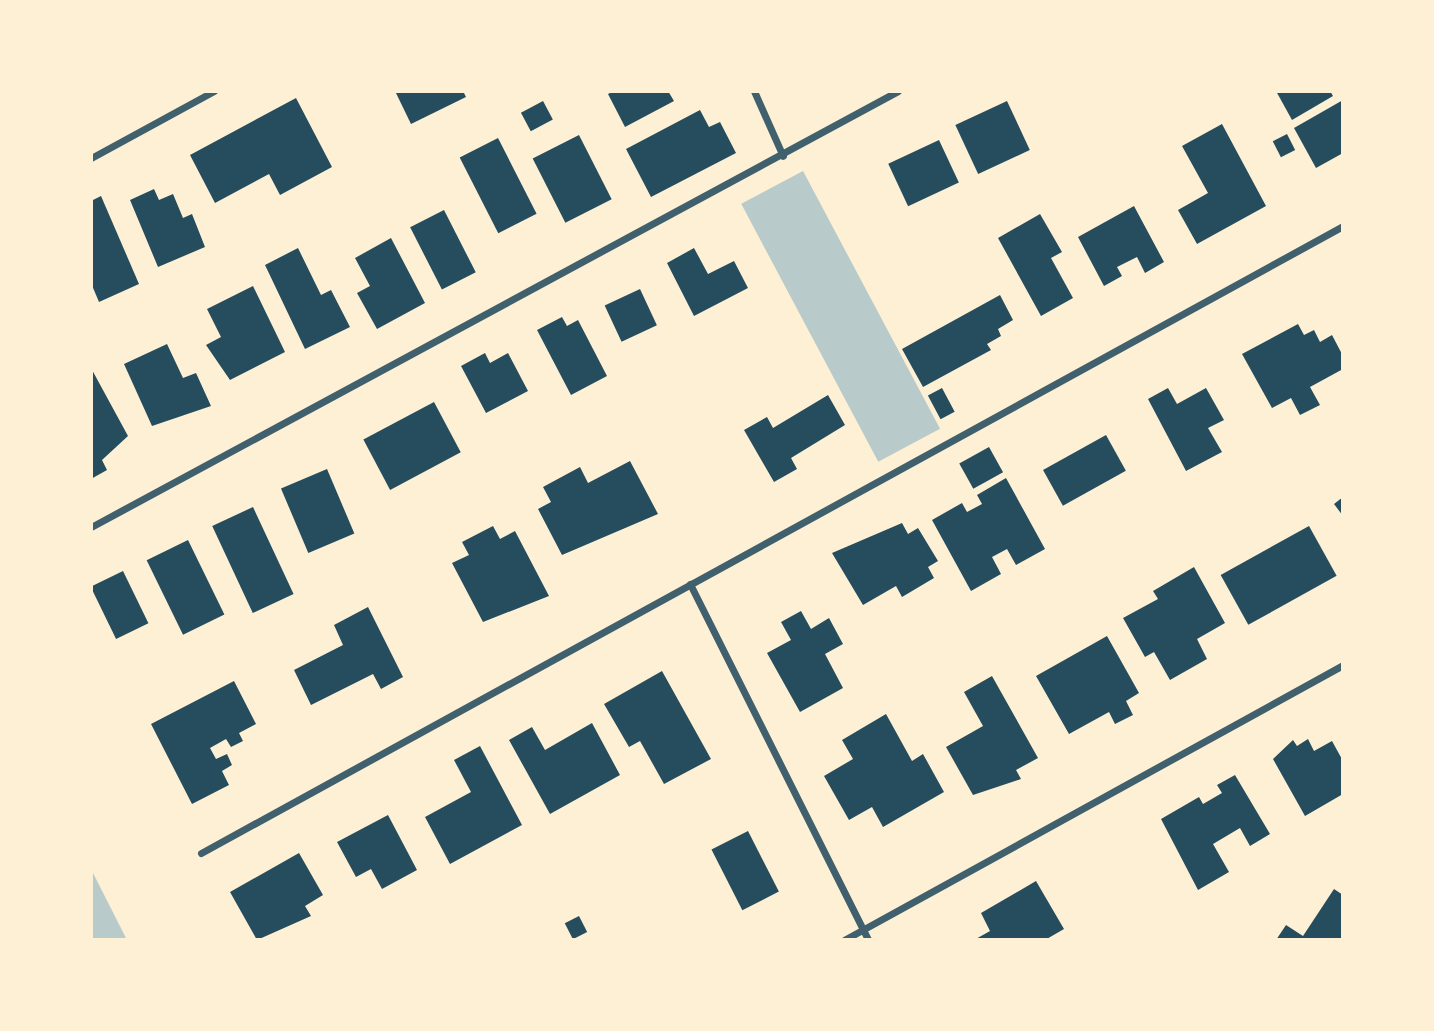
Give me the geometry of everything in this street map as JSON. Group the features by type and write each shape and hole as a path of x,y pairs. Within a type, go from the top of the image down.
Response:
{"street":[{"path":"91,158 215,91"},
{"path":"754,91 783,156"},
{"path":"91,527 783,156 898,91"},
{"path":"201,853 1343,226"},
{"path":"690,584 868,940"},
{"path":"844,940 1343,665"}],"shaded area":[{"path":"803,171 940,429 878,462 741,204"},
{"path":"91,869 127,940 91,940"}],"building":[{"path":"395,91 463,91 466,97 411,124"},
{"path":"614,91 668,91 674,101 625,127 608,94"},
{"path":"1276,91 1330,91 1333,96 1292,120"},
{"path":"296,98 332,167 280,195 269,174 215,203 190,155"},
{"path":"1343,100 1343,153 1316,168 1294,128"},
{"path":"543,101 553,120 531,131 521,113"},
{"path":"1007,101 1030,150 978,174 955,125"},
{"path":"700,110 709,127 720,122 736,153 651,197 626,149"},
{"path":"1222,124 1266,206 1197,244 1178,210 1208,193 1182,146"},
{"path":"1287,134 1295,150 1281,157 1273,141"},
{"path":"579,135 612,199 565,223 533,159"},
{"path":"498,138 537,214 498,233 460,158"},
{"path":"939,140 959,183 908,206 888,164"},
{"path":"154,189 159,200 173,194 183,218 192,214 205,247 158,267 130,200"},
{"path":"101,196 139,284 99,302 91,283 91,201"},
{"path":"1134,206 1164,262 1145,273 1137,257 1117,267 1122,276 1104,286 1078,237"},
{"path":"444,210 476,272 442,290 410,227"},
{"path":"1040,214 1062,252 1051,258 1073,298 1041,316 998,238"},
{"path":"391,238 425,303 377,329 357,293 370,286 355,258"},
{"path":"298,248 321,295 331,290 350,327 305,349 265,265"},
{"path":"694,248 708,274 734,261 748,288 694,316 667,263"},
{"path":"253,286 285,352 230,380 206,345 221,337 207,309"},
{"path":"640,289 657,325 622,342 605,305"},
{"path":"1000,295 1013,320 998,329 1001,336 987,344 991,350 923,387 902,349"},
{"path":"562,317 567,326 578,320 607,376 571,395 537,330"},
{"path":"1298,324 1304,335 1314,330 1320,342 1332,335 1343,356 1343,369 1310,387 1320,405 1300,415 1291,398 1272,408 1242,354"},
{"path":"167,344 183,378 196,373 211,406 152,426 124,364"},
{"path":"485,353 490,363 508,353 528,391 486,413 461,366"},
{"path":"91,368 128,436 102,460 107,470 91,479"},
{"path":"942,388 955,412 941,419 928,396"},
{"path":"1168,388 1177,404 1206,388 1224,420 1208,428 1222,452 1186,471 1148,399"},
{"path":"828,395 845,425 791,458 797,469 774,482 744,430 767,417 773,428"},
{"path":"434,402 461,452 390,490 363,440"},
{"path":"1106,435 1126,471 1063,506 1043,470"},
{"path":"989,447 1003,472 973,489 959,463"},
{"path":"630,461 658,514 562,555 538,509 551,502 543,487 580,467 588,483"},
{"path":"327,469 354,533 308,553 281,489"},
{"path":"1006,478 1045,549 1016,565 1007,549 992,557 1001,574 971,591 932,520 962,503 967,512 982,504 977,495"},
{"path":"1343,497 1343,516 1334,504"},
{"path":"253,507 294,594 253,613 212,526"},
{"path":"902,523 908,534 918,528 938,561 928,567 934,578 902,597 896,586 863,605 832,553"},
{"path":"493,526 500,539 515,531 549,596 483,622 452,563 469,555 462,542"},
{"path":"1309,526 1337,576 1248,625 1221,575"},
{"path":"188,540 224,615 183,635 147,560"},
{"path":"1194,567 1225,623 1197,639 1207,659 1170,680 1154,652 1145,657 1123,618 1158,599 1153,591"},
{"path":"123,571 148,623 116,639 91,587"},
{"path":"368,607 403,677 381,689 373,674 311,705 294,670 343,645 334,625"},
{"path":"801,611 811,629 829,618 843,644 825,654 843,688 800,712 767,653 791,640 781,622"},
{"path":"1107,636 1139,693 1126,701 1133,715 1115,724 1109,712 1069,734 1036,676"},
{"path":"662,671 711,759 664,784 640,741 629,747 604,704"},
{"path":"992,676 1038,758 1016,770 1021,779 973,795 946,747 983,726 964,692"},
{"path":"234,681 256,724 239,733 243,741 231,747 226,739 210,748 216,759 227,754 232,765 222,771 229,785 192,804 151,724"},
{"path":"886,714 912,761 923,754 944,792 883,827 872,807 849,820 824,776 853,759 842,740"},
{"path":"592,723 620,775 550,814 509,740 532,727 545,750"},
{"path":"1308,739 1314,751 1332,741 1343,761 1343,794 1305,816 1273,759 1293,740 1297,746"},
{"path":"480,746 522,825 450,864 425,817 471,792 454,760"},
{"path":"1235,775 1270,834 1250,846 1240,828 1213,844 1229,872 1198,890 1161,819 1199,797 1203,804 1222,793 1217,785"},
{"path":"388,815 417,870 382,889 371,869 356,877 337,842"},
{"path":"748,831 779,892 742,910 711,850"},
{"path":"299,853 323,895 305,906 311,916 257,940 230,892"},
{"path":"1036,881 1064,929 1045,940 974,940 990,931 981,913"},
{"path":"1334,889 1343,895 1343,940 1276,940 1286,925 1303,936"},
{"path":"579,916 587,932 573,939 565,923"}]}
